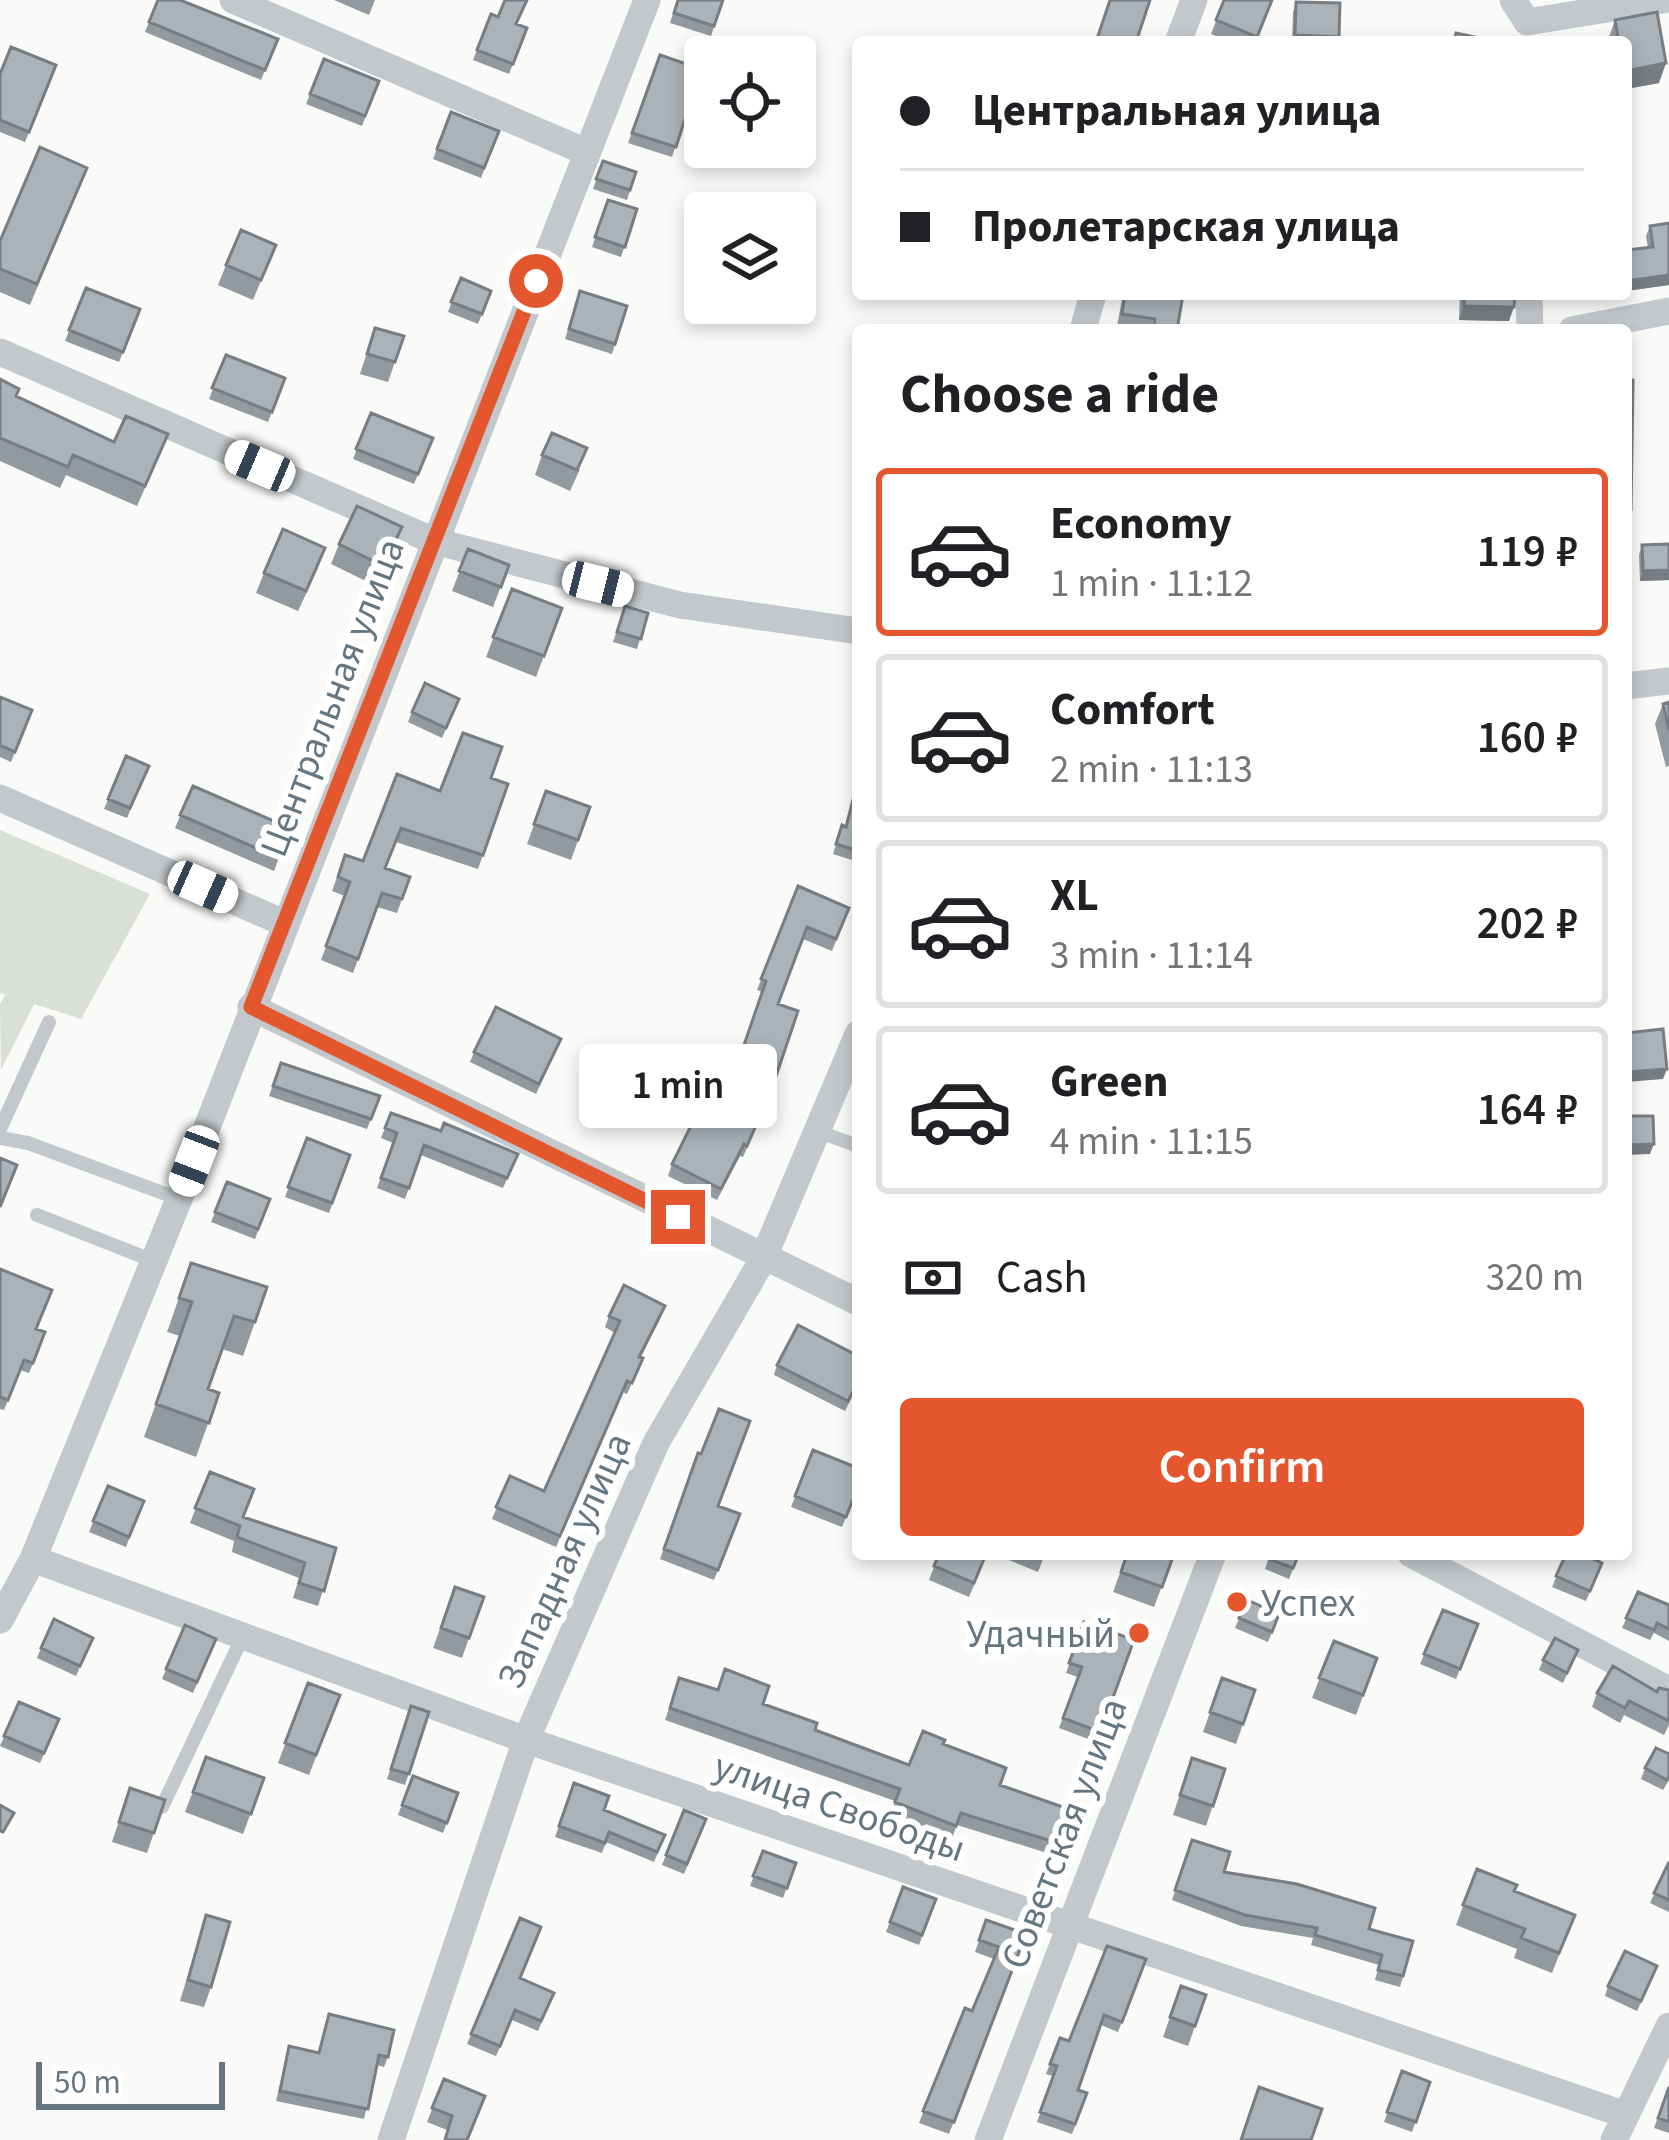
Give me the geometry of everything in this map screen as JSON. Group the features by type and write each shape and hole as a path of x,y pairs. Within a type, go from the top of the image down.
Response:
{"street":[{"path":"233,0 586,152"},
{"name":"Центральная улица","path":"0,1620 32,1559 179,1199 647,0"},
{"path":"1180,36 1194,0"},
{"path":"1522,22 1663,0"},
{"path":"1601,324 1669,310"},
{"path":"0,352 434,542 680,605 852,630"},
{"path":"1632,685 1669,681"},
{"path":"0,798 284,923"},
{"path":"251,1007 852,1299"},
{"name":"Западная улица","path":"392,2140 526,1740 656,1443 763,1259 852,1048"},
{"name":"улица Свободы","path":"32,1559 526,1740 1068,1925 1620,2128"},
{"name":"Советская улица","path":"988,2140 1211,1560"},
{"path":"1422,1560 1669,1690"},
{"path":"1620,2128 1669,2026"}],"lane":[{"path":"49,1022 0,1133 179,1199"},
{"path":"817,1131 852,1144"},
{"path":"38,1216 154,1261"},
{"path":"162,1807 243,1636"}],"shaded area":[{"path":"0,830 150,894 81,1019 34,1004 1,1070 0,1004 5,995 0,993"}],"building":[{"path":"158,0 180,0 278,39 265,70 149,22"},
{"path":"505,0 527,0 516,24 527,28 513,64 477,50 491,14 498,17"},
{"path":"678,0 723,0 714,26 674,13"},
{"path":"1110,0 1150,0 1138,36 1098,36"},
{"path":"1224,0 1272,0 1257,36 1216,20"},
{"path":"1296,2 1340,3 1339,36 1295,35"},
{"path":"1657,12 1666,63 1632,70 1632,36 1618,36 1615,20"},
{"path":"11,47 56,65 29,132 0,120 0,74"},
{"path":"660,55 684,63 684,122 676,147 632,133"},
{"path":"324,59 379,81 365,116 310,94"},
{"path":"451,112 499,131 484,168 437,149"},
{"path":"40,147 87,168 37,284 0,269 0,241"},
{"path":"603,161 636,172 630,190 596,179"},
{"path":"608,200 637,209 625,247 595,237"},
{"path":"1669,223 1669,275 1632,280 1632,249 1653,247 1650,226"},
{"path":"241,230 276,245 261,280 226,265"},
{"path":"461,278 491,291 482,314 451,302"},
{"path":"86,288 140,309 123,352 69,330"},
{"path":"580,291 627,306 615,344 569,329"},
{"path":"1124,300 1182,300 1178,324 1155,324 1155,319 1122,314"},
{"path":"1464,300 1515,300 1514,307 1464,306"},
{"path":"375,328 404,336 395,362 367,354"},
{"path":"226,355 285,378 272,412 212,388"},
{"path":"0,379 19,389 16,396 114,442 126,416 168,434 145,486 73,455 68,467 0,438"},
{"path":"371,413 433,438 418,474 356,449"},
{"path":"552,433 587,448 577,470 542,455"},
{"path":"357,506 402,527 383,566 339,544"},
{"path":"283,529 325,548 306,591 264,573"},
{"path":"1669,544 1669,570 1643,571 1642,545"},
{"path":"468,549 509,565 501,587 459,571"},
{"path":"512,589 562,608 544,656 493,637"},
{"path":"625,606 648,613 641,639 617,632"},
{"path":"425,683 459,699 446,728 412,712"},
{"path":"0,697 32,710 15,752 0,745"},
{"path":"463,733 502,747 491,778 508,784 483,855 401,828 385,868 410,877 402,899 382,893 358,959 326,946 350,882 338,877 345,855 363,861 397,774 440,791"},
{"path":"126,756 149,766 130,808 108,799"},
{"path":"193,786 290,828 279,858 180,815"},
{"path":"546,791 590,807 578,840 534,824"},
{"path":"852,804 852,849 836,844 842,825 846,827"},
{"path":"798,886 849,908 836,939 807,927 778,1004 798,1011 771,1091 747,1146 744,1144 721,1189 672,1164 717,1073 732,1080 766,981 761,979"},
{"path":"496,1007 561,1039 539,1084 474,1052"},
{"path":"1663,1029 1667,1069 1632,1072 1632,1032"},
{"path":"281,1063 380,1096 371,1119 273,1086"},
{"path":"650,1063 672,1072 660,1100 638,1091"},
{"path":"391,1113 441,1131 444,1123 518,1154 507,1178 424,1145 409,1188 381,1178 397,1133 385,1128"},
{"path":"1632,1116 1653,1116 1654,1144 1632,1145"},
{"path":"307,1138 350,1155 332,1203 288,1187"},
{"path":"0,1158 17,1165 0,1207"},
{"path":"227,1182 270,1199 258,1229 215,1212"},
{"path":"191,1263 267,1287 255,1322 234,1316 208,1389 219,1393 209,1423 156,1404 192,1302 179,1298"},
{"path":"0,1269 52,1290 36,1329 45,1332 33,1363 24,1360 8,1400 0,1397"},
{"path":"624,1285 665,1306 560,1536 496,1507 510,1476 544,1491 620,1321 609,1316"},
{"path":"798,1325 852,1353 852,1393 848,1401 777,1365"},
{"path":"719,1409 750,1421 718,1506 740,1514 718,1570 664,1549"},
{"path":"813,1450 852,1466 852,1502 846,1517 795,1496"},
{"path":"210,1472 254,1489 243,1517 336,1548 324,1591 299,1583 305,1563 237,1537 240,1526 195,1508"},
{"path":"108,1486 144,1501 129,1537 93,1521"},
{"path":"936,1560 984,1560 974,1583 934,1566"},
{"path":"1125,1560 1172,1560 1162,1587 1121,1572"},
{"path":"1272,1560 1296,1560 1293,1568"},
{"path":"1563,1560 1602,1563 1590,1591 1556,1576"},
{"path":"455,1587 484,1597 469,1638 441,1628"},
{"path":"1638,1592 1669,1605 1669,1629 1657,1623 1654,1630 1626,1618"},
{"path":"1247,1600 1279,1614 1272,1632 1239,1618"},
{"path":"1443,1610 1478,1624 1460,1669 1424,1654"},
{"path":"54,1619 93,1638 80,1666 41,1648"},
{"path":"1084,1622 1134,1640 1111,1703 1119,1706 1108,1735 1063,1718 1082,1667 1069,1663"},
{"path":"185,1625 216,1639 197,1682 166,1669"},
{"path":"1555,1638 1578,1650 1567,1673 1543,1660"},
{"path":"1334,1641 1377,1658 1363,1695 1319,1678"},
{"path":"1613,1666 1657,1692 1659,1688 1669,1690 1669,1721 1629,1701 1625,1708 1597,1693"},
{"path":"725,1669 769,1686 763,1704 817,1723 815,1730 909,1765 923,1731 945,1740 943,1744 1006,1768 1000,1785 1077,1812 1064,1845 961,1813 956,1826 895,1802 900,1789 670,1708 679,1678 718,1690"},
{"path":"1222,1678 1255,1690 1243,1724 1210,1712"},
{"path":"308,1683 340,1695 316,1755 285,1743"},
{"path":"19,1702 59,1719 44,1753 4,1736"},
{"path":"411,1706 429,1712 409,1774 391,1769"},
{"path":"1656,1748 1669,1754 1667,1780 1645,1768"},
{"path":"206,1757 264,1778 251,1814 193,1792"},
{"path":"1192,1758 1225,1769 1213,1806 1180,1795"},
{"path":"413,1776 458,1793 447,1823 402,1805"},
{"path":"574,1783 609,1796 604,1810 665,1835 657,1852 609,1832 605,1843 559,1826"},
{"path":"130,1788 165,1800 154,1833 119,1822"},
{"path":"0,1805 14,1813 3,1832 0,1831"},
{"path":"684,1810 706,1819 687,1864 666,1855"},
{"path":"1192,1840 1230,1852 1224,1872 1297,1884 1375,1908 1369,1929 1413,1941 1403,1976 1378,1970 1382,1955 1315,1935 1317,1928 1245,1915 1175,1890"},
{"path":"763,1851 796,1863 787,1888 753,1876"},
{"path":"1669,1862 1669,1900 1654,1893"},
{"path":"1477,1869 1517,1885 1514,1891 1575,1915 1559,1953 1521,1938 1525,1929 1463,1905"},
{"path":"903,1887 936,1899 922,1935 890,1922"},
{"path":"206,1915 230,1922 211,1987 188,1980"},
{"path":"520,1918 541,1927 520,1978 554,1993 541,2021 515,2010 500,2046 471,2034"},
{"path":"986,1920 1026,1934 954,2122 923,2111 965,2008 972,2011 999,1947 979,1940"},
{"path":"1107,1946 1146,1959 1122,2022 1104,2015 1078,2090 1087,2093 1075,2124 1040,2112 1057,2066 1050,2064 1060,2038 1069,2041"},
{"path":"1625,1951 1657,1966 1641,2001 1608,1986"},
{"path":"1181,1986 1206,1995 1195,2026 1170,2017"},
{"path":"329,2014 394,2030 388,2057 379,2055 368,2109 280,2091 289,2046 319,2053"},
{"path":"1402,2071 1430,2082 1416,2122 1387,2112"},
{"path":"444,2079 485,2096 467,2140 445,2140 452,2116 432,2108"},
{"path":"1259,2087 1322,2109 1311,2140 1241,2140"},
{"path":"1669,2087 1669,2122 1658,2118"}],"place":[{"name":"Успех","path":"1237,1602"},
{"name":"Удачный","path":"1139,1633"}],"route":[{"path":"536,281 251,1007 678,1217"}]}
